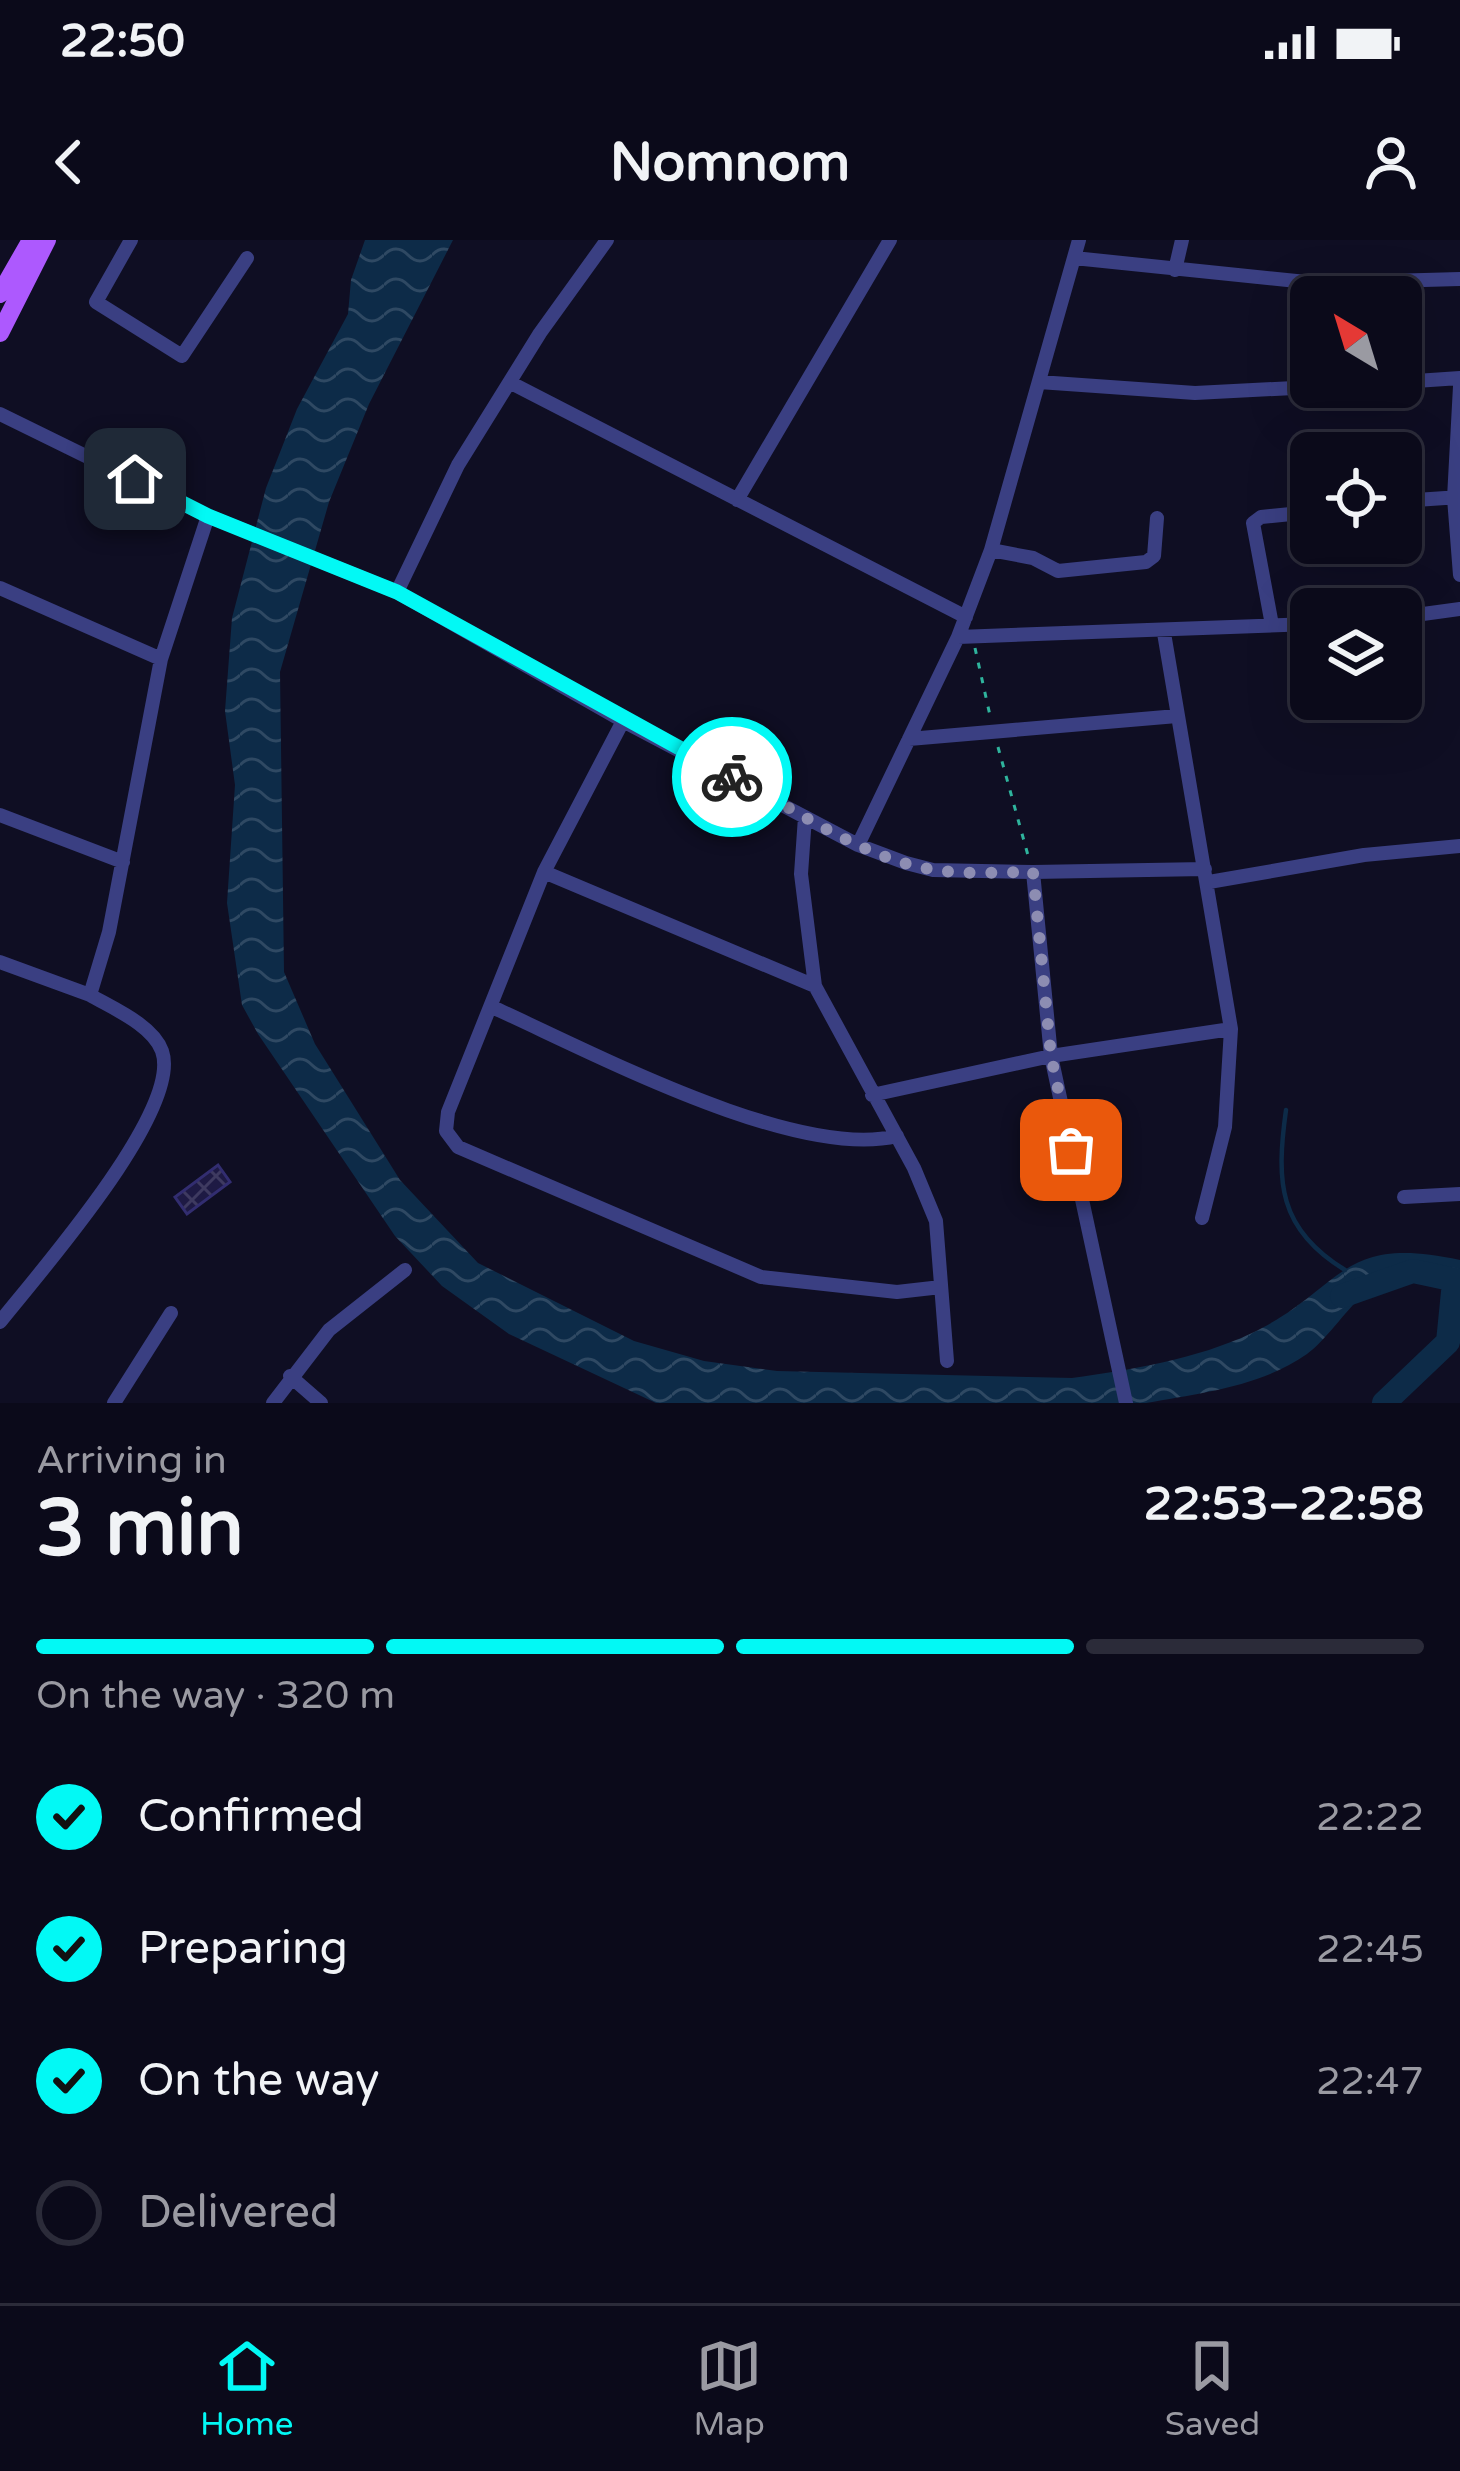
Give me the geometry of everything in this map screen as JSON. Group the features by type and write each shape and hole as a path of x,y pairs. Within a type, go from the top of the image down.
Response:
{"main road":[{"path":"0,294 31,240"},
{"path":"0,333 47,240"}],"street":[{"path":"131,240 96,299 97,306 182,356 248,258"},
{"path":"397,592 447,484 607,240"},
{"path":"858,845 909,739 966,639 966,617 991,550 1079,240"},
{"path":"1175,270 1182,240"},
{"path":"737,500 888,241"},
{"path":"1073,258 1316,284 1460,279"},
{"path":"1040,382 1195,393 1290,388"},
{"path":"1422,382 1460,382 1460,575"},
{"path":"511,383 966,617"},
{"path":"0,414 208,516 397,592 622,721 858,845 933,870 1207,876 1460,846"},
{"path":"1422,500 1457,497"},
{"path":"90,995 123,862 161,659 208,516"},
{"path":"1272,625 1253,523 1290,516"},
{"path":"991,550 1033,558 1058,571 1146,562 1154,556 1157,518"},
{"path":"0,588 161,659"},
{"path":"1422,614 1460,609"},
{"path":"966,639 1290,625"},
{"path":"1164,633 1232,1029 1225,1127 1202,1217"},
{"path":"909,739 1177,716"},
{"path":"622,721 544,872 448,1112 446,1131 458,1147 761,1277 896,1292 941,1287"},
{"path":"0,815 123,862"},
{"path":"805,817 802,874 815,986 897,1136 936,1221 947,1361"},
{"path":"544,872 815,986"},
{"path":"1033,872 1051,1056 1126,1403"},
{"path":"0,962 90,995 158,1041 164,1056 163,1076 115,1176 0,1322"},
{"path":"492,1007 686,1093 815,1136 848,1143 897,1136"},
{"path":"872,1095 1051,1056 1232,1029"},
{"path":"1404,1197 1460,1194"},
{"path":"273,1403 329,1330 405,1270"},
{"path":"114,1403 171,1313"},
{"path":"290,1376 321,1403"}],"path":[{"path":"966,639 1033,872"}],"water":[{"path":"365,240 453,240 369,404 329,502 280,672 284,972 315,1044 400,1180 478,1263 634,1341 704,1361 777,1371 1072,1378 1140,1367 1186,1357 1252,1333 1345,1270 1389,1254 1460,1260 1460,1294 1404,1276 1386,1278 1362,1295 1307,1354 1289,1365 1229,1387 1146,1403 656,1403 509,1334 442,1286 395,1236 258,1034 242,1005 227,903 235,785 225,711 232,618 266,488 297,409 348,314 351,280"}],"building":[{"path":"218,1165 230,1182 187,1214 175,1197"}],"waterway":[{"path":"1286,1110 1282,1160 1287,1202 1306,1238 1345,1270"},
{"path":"1342,1296 1413,1271 1460,1281"},
{"path":"1384,1403 1448,1342 1454,1282"}],"way so far":[{"path":"732,777 858,845 906,863 933,870 1033,872 1051,1056 1071,1150"}],"route":[{"path":"135,479 208,516 397,592 622,721 732,777"}]}
